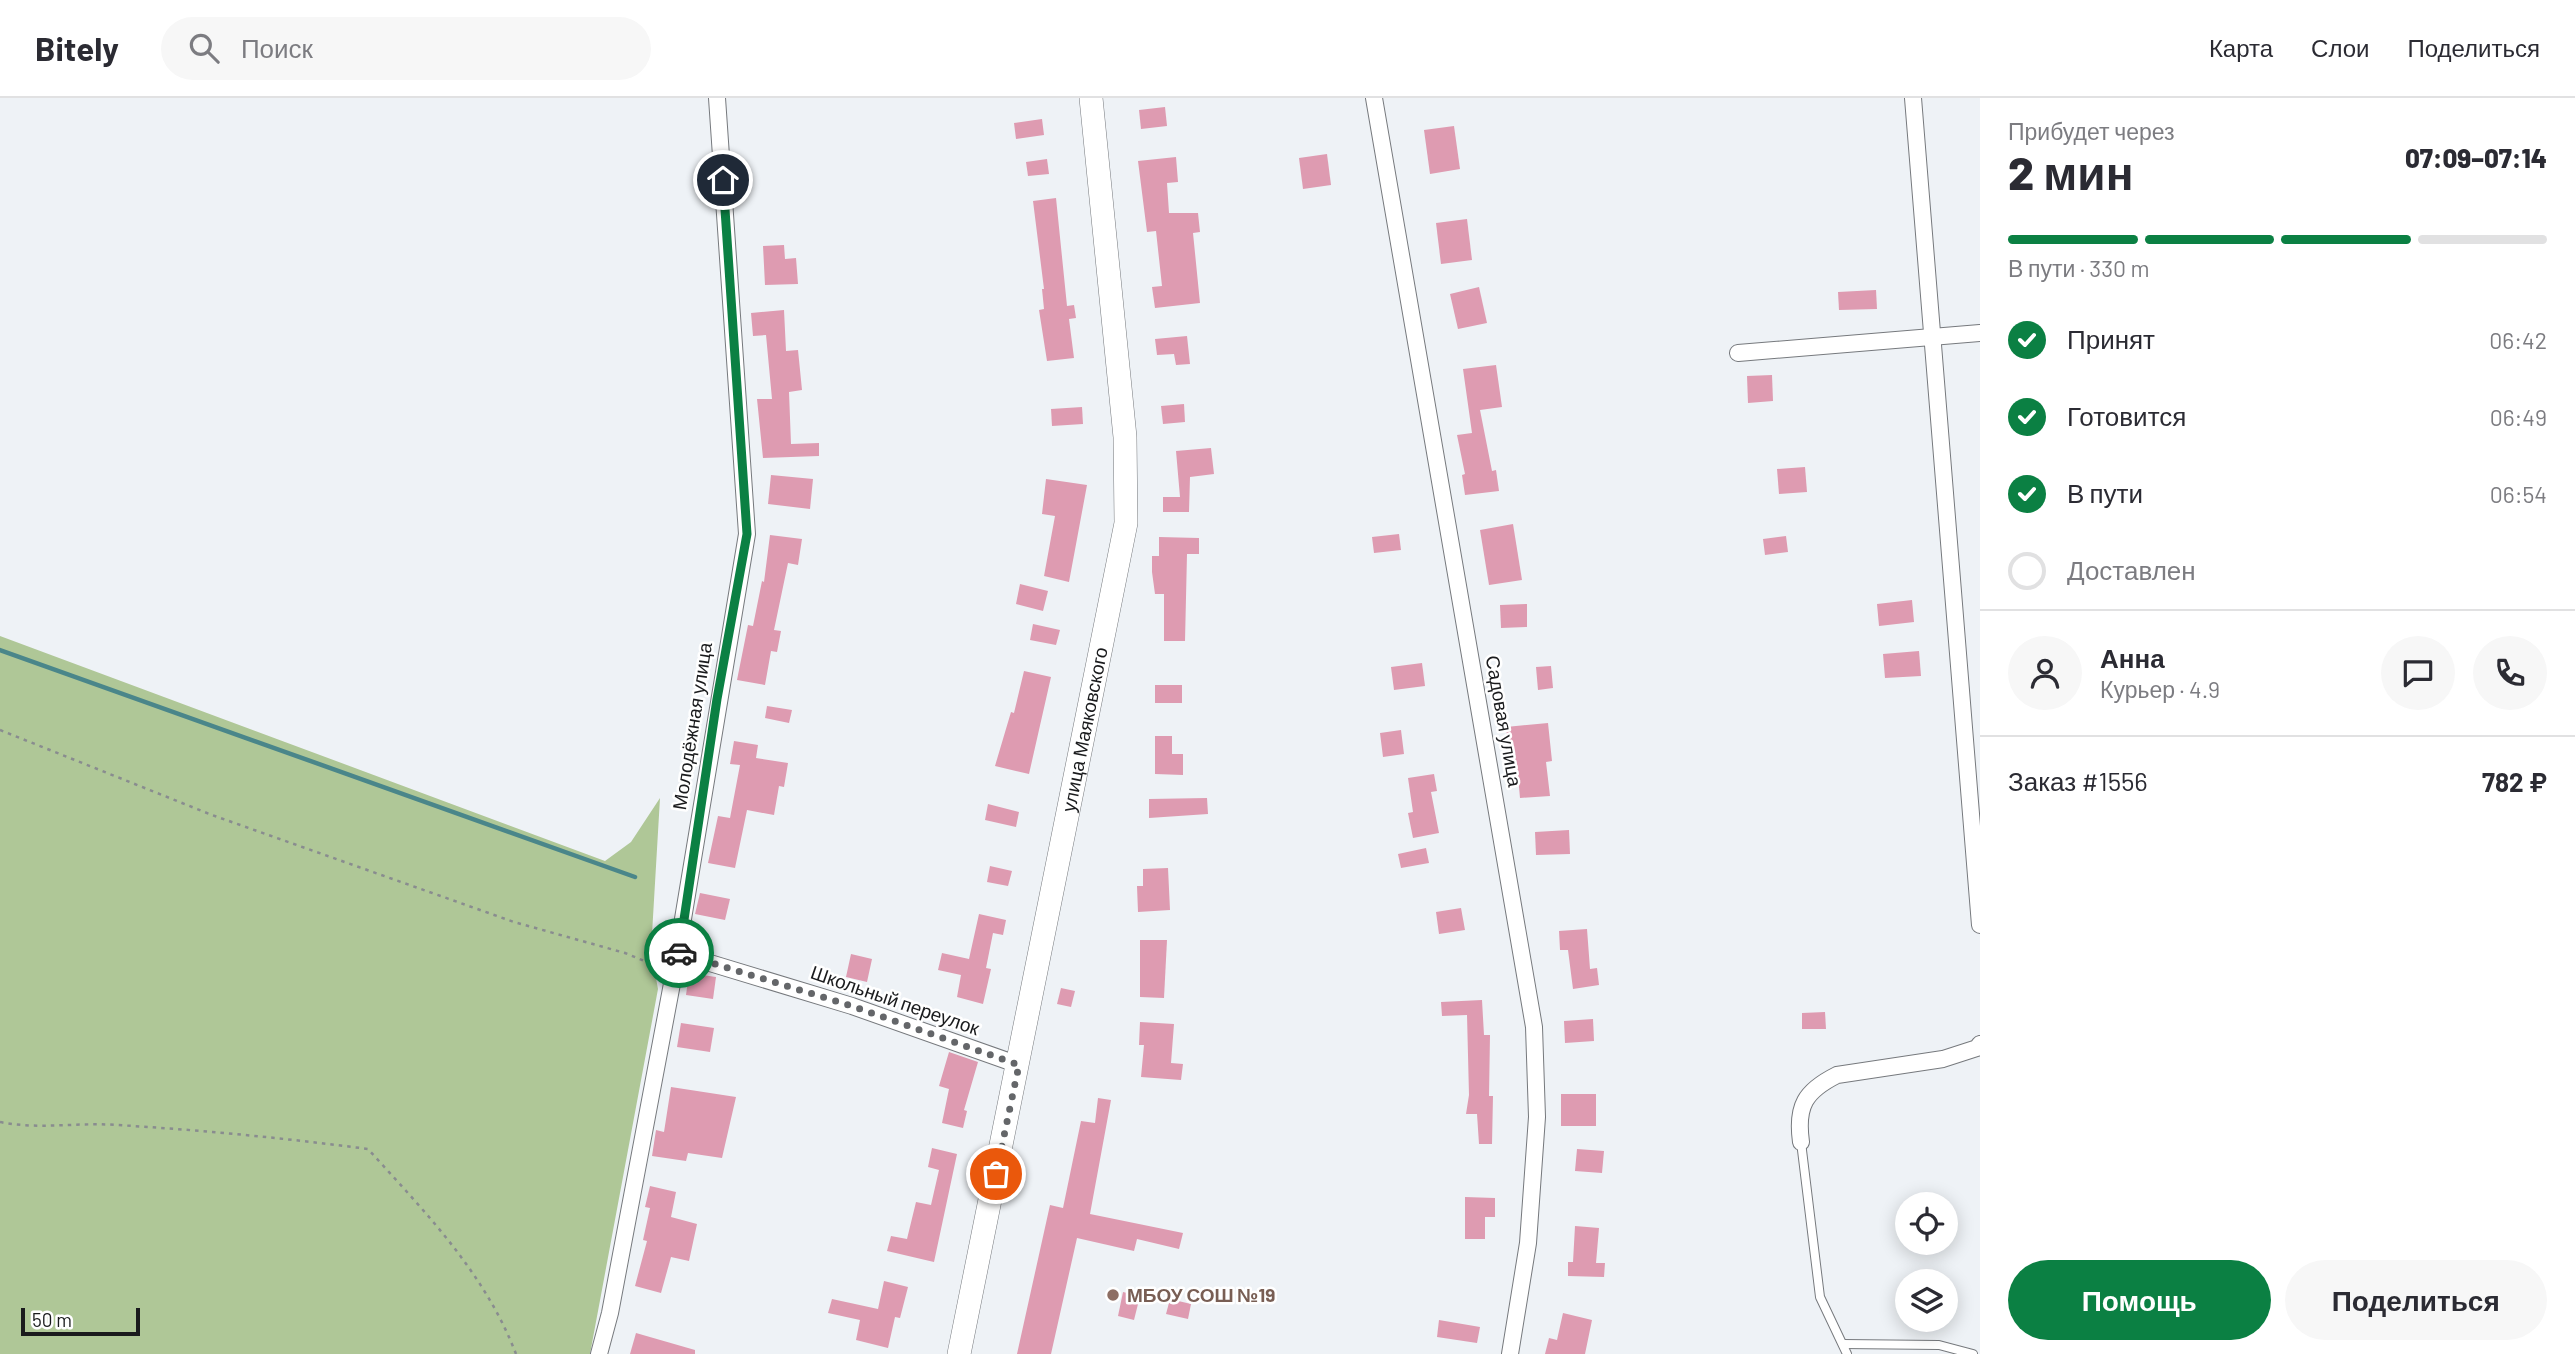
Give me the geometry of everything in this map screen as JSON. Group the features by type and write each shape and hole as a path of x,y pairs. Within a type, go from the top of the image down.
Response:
{"street":[{"name":"Молодёжная улица","path":"599,1354 610,1313 674,972 747,534 717,98"},
{"name":"улица Маяковского","path":"959,1354 1126,523 1125,437 1091,98"},
{"name":"Садовая улица","path":"1374,98 1534,1027 1537,1117 1529,1230 1510,1354"},
{"path":"1913,98 1980,925"},
{"path":"1738,353 1980,333"},
{"name":"Школьный переулок","path":"677,953 852,1006 1019,1065"},
{"path":"1801,1142 1798,1122 1801,1110 1811,1090 1821,1083 1837,1075 1943,1059 1978,1048 1980,1044"}],"lane":[{"path":"1801,1142 1820,1297 1846,1354"},
{"path":"1843,1344 1940,1345 1973,1354"}],"path":[{"path":"0,730 212,815 514,922 625,953 674,972"},
{"path":"0,1122 29,1128 115,1125 272,1136 368,1149 472,1270 501,1315 516,1354"}],"green space":[{"path":"0,636 605,861 631,842 660,798 651,951 658,989 590,1354 0,1354"}],"building":[{"path":"1165,107 1167,126 1141,129 1139,110"},
{"path":"1042,119 1044,135 1016,139 1014,123"},
{"path":"1454,126 1460,169 1430,174 1424,130"},
{"path":"1327,154 1331,185 1303,189 1299,158"},
{"path":"1176,157 1178,182 1167,183 1169,213 1198,213 1200,232 1193,233 1200,303 1155,308 1152,287 1162,286 1156,231 1147,232 1138,161"},
{"path":"1047,159 1049,174 1028,176 1026,162"},
{"path":"1056,198 1067,306 1074,305 1076,318 1069,319 1074,358 1047,361 1039,310 1044,309 1044,289 1033,201"},
{"path":"1467,219 1472,260 1441,264 1436,223"},
{"path":"784,245 785,259 796,258 798,284 765,285 763,246"},
{"path":"1479,287 1487,323 1458,329 1450,294"},
{"path":"1876,290 1877,309 1839,310 1838,292"},
{"path":"784,310 786,351 798,350 802,390 789,392 791,444 819,443 819,456 763,458 757,399 772,399 766,335 753,336 751,313"},
{"path":"1187,336 1190,364 1176,365 1174,354 1157,355 1155,339"},
{"path":"1496,365 1502,407 1480,410 1492,471 1496,470 1499,491 1465,495 1462,475 1465,474 1457,435 1472,433 1463,369"},
{"path":"1772,375 1773,401 1748,403 1747,376"},
{"path":"1184,404 1185,422 1163,424 1161,406"},
{"path":"1082,407 1083,424 1052,426 1051,409"},
{"path":"1211,448 1214,474 1190,477 1189,512 1163,512 1163,497 1180,497 1176,451"},
{"path":"1805,467 1807,492 1779,494 1777,469"},
{"path":"771,475 813,479 810,509 768,504"},
{"path":"1046,479 1087,485 1069,582 1044,576 1055,516 1042,514"},
{"path":"1513,524 1522,580 1489,585 1480,530"},
{"path":"1399,534 1401,550 1374,553 1372,537"},
{"path":"770,535 802,539 798,565 788,563 774,630 781,631 777,652 771,651 765,685 737,680 748,625 753,626 762,581 764,582"},
{"path":"1786,536 1788,552 1765,555 1763,539"},
{"path":"1159,537 1199,538 1199,554 1187,554 1185,641 1164,641 1164,594 1155,594 1152,572 1152,556 1159,556"},
{"path":"1020,584 1048,591 1043,611 1016,604"},
{"path":"1912,600 1914,622 1879,626 1877,604"},
{"path":"1527,604 1527,627 1501,628 1500,605"},
{"path":"1033,624 1060,630 1056,645 1030,640"},
{"path":"1919,651 1921,676 1885,678 1883,654"},
{"path":"1422,663 1425,686 1394,690 1391,667"},
{"path":"1551,666 1553,688 1538,690 1536,667"},
{"path":"1024,671 1051,677 1029,774 995,766 1011,712 1014,713"},
{"path":"1155,685 1182,685 1182,703 1155,703"},
{"path":"767,706 792,710 789,723 765,718"},
{"path":"1548,723 1552,761 1546,762 1550,796 1520,798 1517,765 1510,766 1506,727"},
{"path":"1401,730 1404,754 1383,757 1380,733"},
{"path":"1155,736 1172,736 1172,754 1183,754 1183,775 1155,774"},
{"path":"734,741 758,745 756,758 788,763 784,787 779,786 774,815 747,810 735,868 708,863 718,816 730,818 740,765 730,764"},
{"path":"1434,774 1437,791 1431,792 1439,833 1413,838 1408,813 1413,812 1408,778"},
{"path":"1207,798 1208,814 1149,818 1149,799"},
{"path":"988,804 1019,812 1016,827 985,820"},
{"path":"1569,830 1570,854 1536,855 1535,832"},
{"path":"1426,848 1429,863 1401,868 1398,854"},
{"path":"990,866 1012,871 1008,886 987,882"},
{"path":"1168,868 1170,910 1138,912 1137,886 1143,886 1143,869"},
{"path":"700,893 730,899 725,920 695,914"},
{"path":"1461,908 1465,930 1439,934 1436,912"},
{"path":"979,914 1006,920 1003,935 993,933 986,968 991,969 983,1004 957,997 961,975 938,970 942,953 969,959"},
{"path":"1587,929 1590,969 1597,968 1599,985 1573,989 1568,950 1560,950 1559,931"},
{"path":"1140,940 1167,940 1164,998 1140,997"},
{"path":"851,954 872,959 867,982 846,977"},
{"path":"689,973 716,977 713,999 686,995"},
{"path":"1061,988 1075,991 1071,1007 1057,1004"},
{"path":"1482,1000 1484,1035 1490,1035 1489,1096 1493,1096 1492,1144 1479,1144 1477,1114 1466,1114 1469,1095 1467,1015 1442,1016 1441,1002"},
{"path":"1825,1012 1826,1029 1802,1029 1802,1013"},
{"path":"1593,1019 1594,1041 1565,1043 1564,1021"},
{"path":"1140,1022 1174,1024 1171,1063 1183,1064 1181,1080 1141,1077 1144,1045 1139,1045"},
{"path":"681,1023 714,1028 710,1052 677,1047"},
{"path":"949,1052 978,1062 964,1110 967,1111 963,1128 942,1123 949,1089 939,1086"},
{"path":"671,1087 736,1097 722,1158 688,1153 686,1161 652,1156 656,1130 664,1132"},
{"path":"1561,1094 1596,1094 1596,1126 1561,1126"},
{"path":"1098,1098 1111,1100 1090,1214 1183,1233 1179,1249 1137,1239 1134,1251 1077,1238 1051,1354 1017,1354 1050,1205 1063,1208 1081,1121 1095,1123"},
{"path":"932,1148 957,1154 934,1262 887,1251 891,1236 907,1239 916,1202 931,1205 939,1170 928,1167"},
{"path":"1577,1149 1604,1151 1602,1173 1575,1171"},
{"path":"650,1186 676,1192 671,1217 697,1224 689,1261 671,1257 661,1293 635,1286 647,1241 643,1240 650,1208 645,1207"},
{"path":"1465,1197 1495,1198 1495,1217 1485,1217 1485,1239 1465,1239"},
{"path":"1575,1226 1599,1228 1596,1263 1605,1263 1604,1277 1568,1276 1568,1262 1573,1262"},
{"path":"884,1281 908,1287 900,1318 895,1317 888,1348 856,1340 860,1320 828,1313 832,1299 878,1309"},
{"path":"1123,1292 1140,1296 1134,1320 1118,1316"},
{"path":"1170,1299 1191,1304 1188,1319 1166,1314"},
{"path":"1563,1313 1592,1320 1585,1354 1545,1354 1549,1338 1557,1340"},
{"path":"1439,1320 1480,1327 1477,1343 1437,1337"},
{"path":"636,1333 695,1350 695,1354 630,1354"}],"waterway":[{"path":"0,650 635,877"}],"way so far":[{"path":"679,953 852,1006 1019,1065 996,1174"}],"place":[{"name":"МБОУ СОШ №19","path":"1113,1295"}],"route":[{"path":"679,953 717,699 747,534 723,180"}]}
